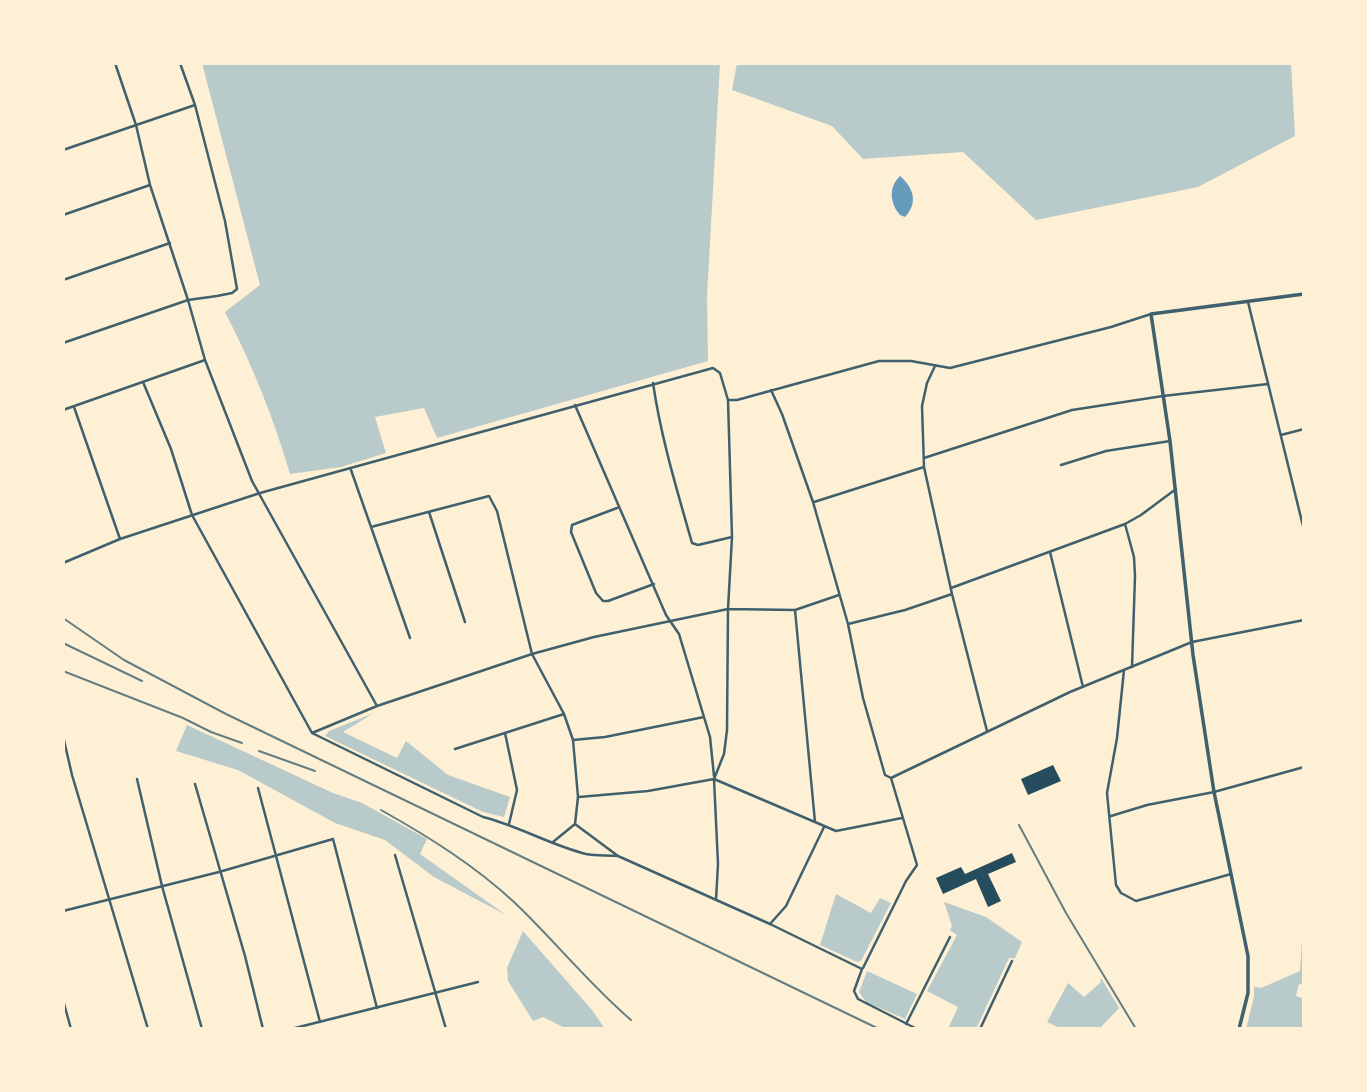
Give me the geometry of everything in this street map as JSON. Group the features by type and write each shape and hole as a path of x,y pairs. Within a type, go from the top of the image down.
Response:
{"street":[{"path":"115,63 136,125 150,185 205,360 252,481 377,705"},
{"path":"63,343 188,300 232,293 237,289 225,221 195,105 180,63"},
{"path":"63,149 195,105"},
{"path":"63,215 150,185"},
{"path":"63,280 170,243"},
{"path":"728,400 737,400 878,361 911,361 950,368 1111,327 1151,314 1304,294"},
{"path":"1247,301 1304,530"},
{"path":"1151,314 1170,441 1192,642 1214,792 1248,956 1248,993 1239,1029"},
{"path":"63,410 205,360"},
{"path":"935,366 927,383 922,406 924,467 952,594 987,731"},
{"path":"63,563 120,539 260,493 713,368 720,373 728,400 732,537 726,730 724,754 714,779"},
{"path":"143,382 171,449 192,515 312,733 483,817 588,854 618,856"},
{"path":"653,383 669,463 692,543 698,545 732,537"},
{"path":"923,458 1072,410 1268,384"},
{"path":"771,390 813,502 848,624 863,698 885,775 891,778 917,865 906,881 862,970 855,991 858,999 917,1029"},
{"path":"575,405 666,615 679,634 710,737 718,864 716,900"},
{"path":"74,406 120,539"},
{"path":"1281,435 1304,429"},
{"path":"1061,465 1106,451 1170,441"},
{"path":"813,502 924,467"},
{"path":"350,469 410,638"},
{"path":"951,588 1125,524 1176,489"},
{"path":"371,527 489,496 497,511 532,654 564,714 573,740 578,797 575,824 552,843"},
{"path":"618,508 572,525 571,532 597,593 603,601 608,601 654,584"},
{"path":"428,511 465,622"},
{"path":"1125,524 1134,557 1135,576 1132,667"},
{"path":"1050,552 1083,687"},
{"path":"848,624 905,610 952,594"},
{"path":"312,733 377,705 532,654 594,637 728,609 795,610 839,595"},
{"path":"795,610 815,822"},
{"path":"891,778 1083,687 1192,642 1304,620"},
{"path":"1124,670 1117,738 1107,793 1116,885 1127,898 1136,901 1231,874"},
{"path":"454,749 564,714"},
{"path":"573,740 606,737 704,717"},
{"path":"505,733 517,790 509,824"},
{"path":"63,736 108,900 148,1029"},
{"path":"1110,817 1147,805 1214,792 1304,766"},
{"path":"136,779 162,886 202,1029"},
{"path":"578,797 649,791 714,779 836,831 903,818"},
{"path":"195,784 245,956 262,1029"},
{"path":"258,788 320,1022"},
{"path":"575,824 618,856 770,924 862,970"},
{"path":"770,924 786,906 824,827"},
{"path":"63,911 219,872 333,839 377,1008"},
{"path":"395,855 446,1029"},
{"path":"906,1024 950,937"},
{"path":"980,1029 1012,961"},
{"path":"291,1029 478,982"},
{"path":"63,1000 71,1029"}],"shaded area":[{"path":"202,63 720,63 707,296 708,361 437,438 424,408 375,417 386,453 341,467 290,474 262,392 225,312 260,285"},
{"path":"737,63 1291,63 1295,136 1198,187 1036,220 963,152 863,159 832,126 732,90"},
{"path":"374,713 343,732 397,758 406,741 448,775 510,797 504,817 483,812 325,736 329,731"},
{"path":"187,725 333,793 362,803 427,839 420,854 506,915 434,877 385,840 335,823 238,770 176,751"},
{"path":"836,894 871,913 880,898 891,903 861,961 857,962 820,945"},
{"path":"944,902 986,917 1022,942 1015,958 1009,958 976,1029 948,1029 958,1007 927,991 957,935 950,930 952,926"},
{"path":"1304,909 1304,985 1299,984 1296,996 1304,999 1304,1029 1246,1029 1254,987 1261,988 1300,971"},
{"path":"523,931 592,1010 605,1029 567,1029 543,1017 533,1021 508,981 507,968"},
{"path":"867,971 917,994 905,1019 866,1002 859,992"},
{"path":"1101,978 1119,1008 1099,1029 1062,1029 1047,1022 1068,983 1084,997 1100,983"}],"water":[{"path":"900,176 913,196 912,206 905,217 900,215 892,201 892,190"}],"building":[{"path":"1053,765 1061,781 1028,795 1021,779"},
{"path":"1012,853 1016,862 988,874 1001,901 988,907 976,879 943,894 936,878 961,867 965,874"}],"railway":[{"path":"63,618 124,660 226,714 879,1029"},
{"path":"63,643 142,681"},
{"path":"63,671 242,743"},
{"path":"259,751 315,771"},
{"path":"381,810 450,852 499,889 631,1020"},
{"path":"1019,825 1066,913 1136,1029"}]}
